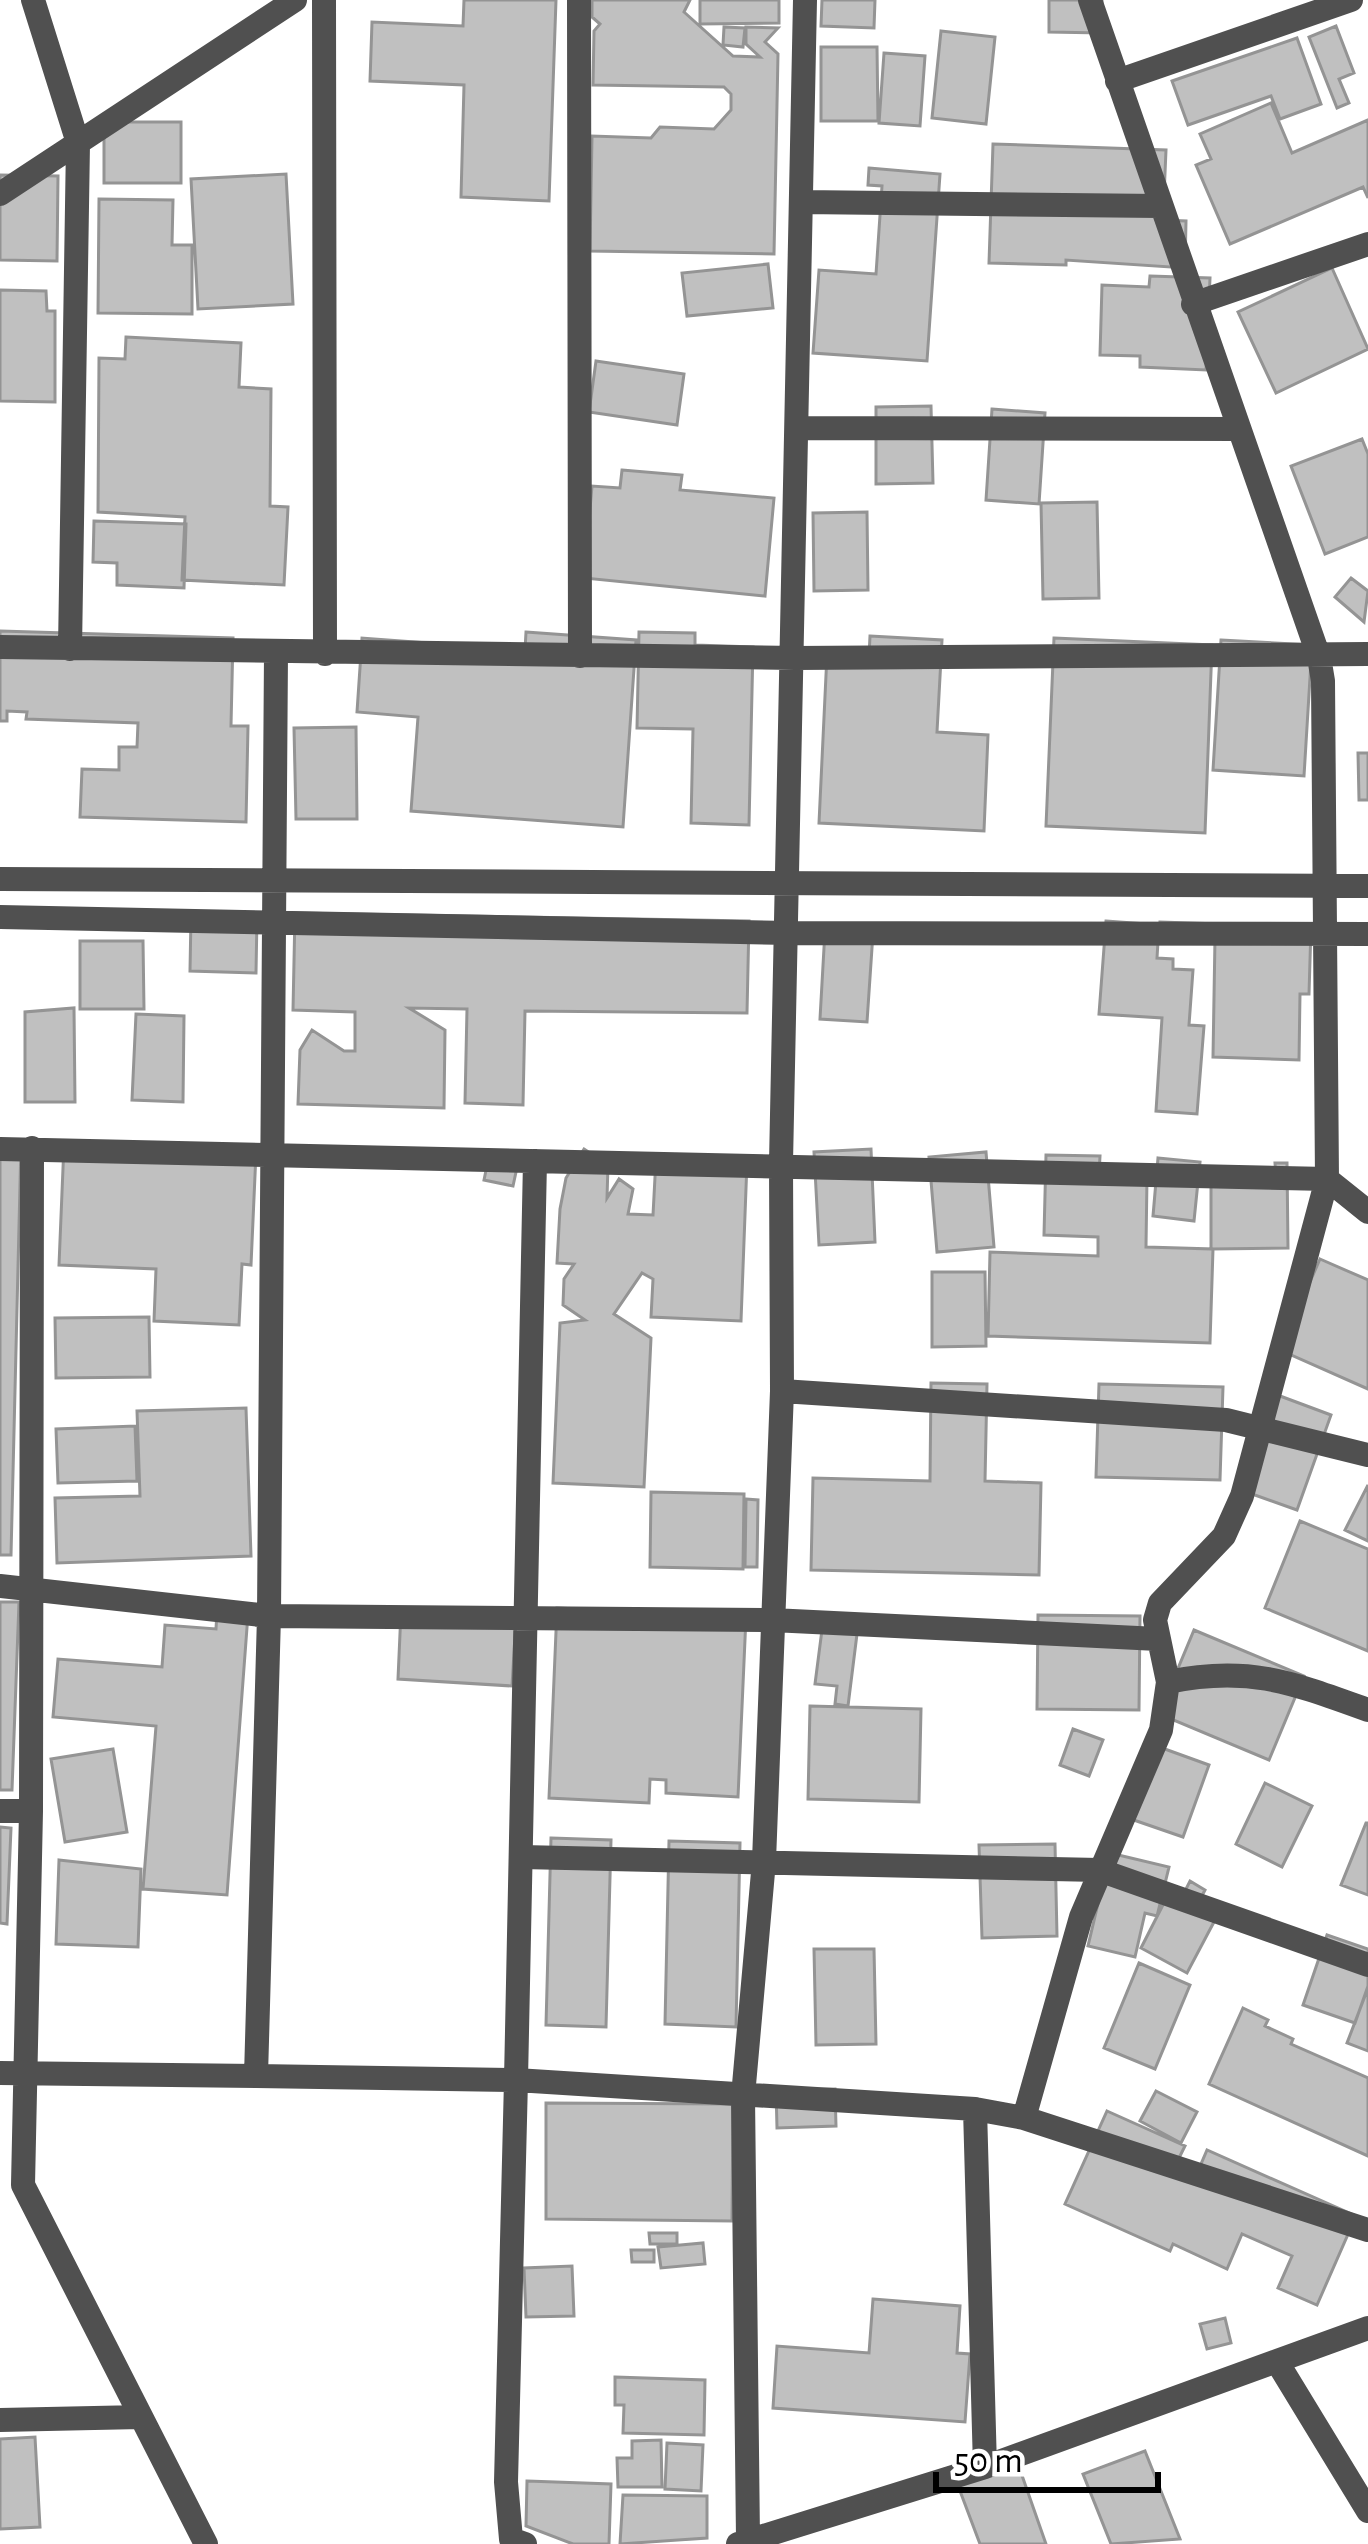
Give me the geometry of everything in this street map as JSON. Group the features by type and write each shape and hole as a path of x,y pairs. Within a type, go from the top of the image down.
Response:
{"street":[{"path":"33,0 78,142 70,649"},
{"path":"0,194 295,0"},
{"path":"324,0 325,654"},
{"path":"579,0 580,656"},
{"path":"806,0 790,934 781,1163 782,1391 764,1861 743,2096 743,2541 985,2467 1279,2365 1368,2328"},
{"path":"1024,2118 1100,1870 1151,1763 1168,1682 1157,1640 1160,1603 1224,1536 1242,1496 1327,1179 1319,657 1090,0"},
{"path":"1117,80 1339,2"},
{"path":"802,202 1160,206"},
{"path":"1193,304 1368,244"},
{"path":"799,428 1238,429"},
{"path":"0,647 795,658 1368,654"},
{"path":"256,2076 269,1616 276,653"},
{"path":"0,879 788,887 1368,886"},
{"path":"0,917 274,927 790,934 1368,934"},
{"path":"32,1148 34,1587 28,2073 12,2185 206,2544"},
{"path":"0,1149 269,1158 781,1163 1327,1179 1368,1212"},
{"path":"525,2544 511,2539 506,2482 535,1161"},
{"path":"782,1391 1258,1426 1368,1455"},
{"path":"0,1586 269,1616 772,1620 1157,1640"},
{"path":"1168,1682 1225,1672 1257,1674 1368,1710"},
{"path":"0,1811 31,1811"},
{"path":"522,1857 1100,1870 1368,1965"},
{"path":"0,2073 516,2080 974,2109 1024,2118 1368,2230"},
{"path":"974,2109 985,2467"},
{"path":"1279,2365 1368,2511"},
{"path":"0,2420 141,2417"}],"building":[{"path":"464,0 556,0 549,201 461,197 464,85 370,81 372,22 463,26"},
{"path":"592,0 690,0 684,12 733,56 760,57 746,44 746,27 778,28 765,42 778,54 774,254 590,251 592,136 651,138 660,127 714,129 731,110 731,94 724,87 593,85 594,31 600,24 592,17"},
{"path":"700,0 779,0 779,23 700,24"},
{"path":"822,0 875,0 874,28 821,26"},
{"path":"1049,0 1102,0 1102,33 1049,32"},
{"path":"1336,26 1354,73 1339,79 1349,103 1337,108 1309,37"},
{"path":"724,27 745,28 743,47 723,45"},
{"path":"941,31 995,37 986,124 932,118"},
{"path":"1297,38 1321,104 1280,119 1271,96 1188,125 1172,81"},
{"path":"821,47 877,47 878,121 821,121"},
{"path":"884,53 925,56 920,126 879,123"},
{"path":"1271,103 1292,153 1368,120 1368,198 1363,187 1230,244 1196,165 1211,159 1200,134"},
{"path":"104,122 181,122 181,183 104,183"},
{"path":"993,144 1166,150 1163,220 1186,221 1185,268 1066,260 1066,265 989,263"},
{"path":"869,168 940,174 927,361 813,353 819,270 876,274 882,186 868,185"},
{"path":"286,174 293,304 198,309 191,179"},
{"path":"0,175 58,176 57,261 0,260"},
{"path":"99,199 173,200 172,245 192,245 192,314 98,313"},
{"path":"768,264 773,308 687,316 682,273"},
{"path":"1332,268 1368,349 1276,393 1238,312"},
{"path":"1150,276 1210,278 1206,370 1140,367 1140,356 1100,355 1102,285 1149,287"},
{"path":"0,290 46,291 47,311 55,311 55,402 0,401"},
{"path":"126,337 241,343 239,387 271,389 270,506 288,507 284,585 182,580 185,517 98,512 99,358 125,359"},
{"path":"596,361 684,374 677,425 589,412"},
{"path":"931,406 933,483 876,484 876,407"},
{"path":"992,409 1045,413 1039,504 986,500"},
{"path":"1362,439 1368,454 1368,537 1325,554 1291,466"},
{"path":"622,470 682,475 680,490 774,498 765,596 584,578 592,486 620,488"},
{"path":"1097,502 1099,598 1043,599 1041,503"},
{"path":"867,512 868,590 814,591 813,513"},
{"path":"94,521 186,524 184,588 117,585 117,563 93,562"},
{"path":"1351,578 1368,591 1364,622 1335,597"},
{"path":"0,631 233,638 231,726 248,726 246,822 80,817 82,769 119,770 119,747 137,747 138,723 26,719 27,712 7,711 7,721 0,721"},
{"path":"526,632 636,640 623,827 411,811 418,717 357,712 362,638 525,650"},
{"path":"639,632 695,633 695,645 753,647 749,825 691,823 693,729 637,728"},
{"path":"870,636 942,640 937,732 988,735 984,831 819,823 827,654 869,656"},
{"path":"1054,638 1212,645 1205,833 1046,826"},
{"path":"1221,640 1312,645 1304,776 1213,770"},
{"path":"356,727 357,819 296,819 294,728"},
{"path":"1358,753 1368,753 1368,800 1359,800"},
{"path":"295,913 749,921 747,1013 525,1011 523,1105 465,1103 467,1009 409,1008 445,1030 444,1108 298,1104 300,1050 312,1030 344,1051 355,1051 355,1012 293,1010"},
{"path":"191,916 257,917 256,973 190,971"},
{"path":"1106,921 1159,925 1157,958 1173,959 1173,969 1193,970 1189,1025 1204,1026 1197,1114 1156,1111 1162,1018 1099,1014"},
{"path":"1160,922 1311,927 1309,994 1300,994 1299,1060 1213,1057 1215,938 1160,936"},
{"path":"825,930 873,933 867,1022 820,1019"},
{"path":"80,941 143,941 144,1009 80,1009"},
{"path":"74,1008 75,1102 25,1102 25,1012"},
{"path":"136,1014 184,1016 183,1102 132,1100"},
{"path":"0,1144 21,1144 11,1555 0,1555"},
{"path":"64,1144 256,1153 251,1265 242,1264 239,1325 154,1321 156,1269 59,1265"},
{"path":"584,1149 608,1165 607,1198 619,1179 633,1189 628,1214 653,1215 656,1158 747,1162 741,1321 651,1317 653,1279 642,1273 614,1314 651,1338 644,1487 553,1483 560,1323 585,1320 563,1305 564,1279 574,1264 557,1263 560,1209 566,1178"},
{"path":"871,1149 875,1242 819,1245 814,1152"},
{"path":"490,1151 519,1158 513,1186 484,1180"},
{"path":"986,1152 994,1247 937,1252 929,1157"},
{"path":"1046,1155 1100,1156 1099,1175 1147,1177 1146,1247 1213,1249 1210,1343 988,1336 990,1252 1098,1256 1098,1237 1044,1235"},
{"path":"1158,1158 1200,1162 1194,1221 1153,1216"},
{"path":"1275,1163 1287,1163 1288,1248 1211,1249 1211,1177 1276,1177"},
{"path":"1320,1259 1368,1280 1368,1389 1280,1350"},
{"path":"932,1272 985,1272 986,1346 932,1347"},
{"path":"149,1317 150,1377 56,1378 55,1318"},
{"path":"931,1383 987,1384 985,1481 1041,1483 1039,1575 811,1570 813,1478 930,1481"},
{"path":"1099,1384 1223,1387 1220,1480 1096,1477"},
{"path":"1272,1393 1331,1415 1297,1510 1238,1489"},
{"path":"246,1408 251,1556 57,1563 55,1498 140,1496 137,1411"},
{"path":"135,1426 137,1481 58,1483 56,1429"},
{"path":"1368,1485 1368,1541 1345,1530"},
{"path":"651,1492 744,1494 743,1569 650,1567"},
{"path":"746,1499 758,1500 757,1567 745,1567"},
{"path":"1300,1521 1368,1549 1368,1651 1265,1608"},
{"path":"0,1602 19,1602 12,1790 0,1790"},
{"path":"557,1608 746,1617 738,1797 666,1793 666,1780 650,1779 649,1803 549,1798"},
{"path":"217,1611 248,1614 227,1895 143,1889 156,1726 53,1717 58,1659 162,1667 165,1625 216,1629"},
{"path":"401,1611 516,1618 512,1686 398,1679"},
{"path":"1038,1615 1140,1616 1139,1710 1037,1709"},
{"path":"823,1622 858,1626 848,1706 835,1704 837,1686 815,1684"},
{"path":"1194,1630 1304,1676 1269,1760 1159,1714"},
{"path":"810,1706 921,1709 919,1802 808,1799"},
{"path":"1073,1729 1103,1740 1089,1776 1060,1765"},
{"path":"1151,1744 1209,1765 1183,1837 1125,1817"},
{"path":"113,1749 127,1832 65,1842 51,1759"},
{"path":"1265,1783 1312,1806 1282,1867 1236,1844"},
{"path":"1368,1823 1368,1895 1341,1885"},
{"path":"0,1827 11,1828 7,1924 0,1923"},
{"path":"551,1838 611,1840 606,2027 546,2025"},
{"path":"669,1841 740,1843 736,2027 665,2024"},
{"path":"1055,1844 1057,1936 982,1938 979,1845"},
{"path":"1110,1853 1169,1867 1157,1916 1145,1913 1135,1957 1088,1946"},
{"path":"59,1860 141,1869 138,1947 56,1944"},
{"path":"1190,1881 1205,1890 1195,1909 1215,1920 1187,1973 1141,1948 1168,1895 1180,1901"},
{"path":"1327,1935 1368,1949 1368,1986 1355,2023 1303,2005"},
{"path":"814,1949 874,1949 876,2044 816,2045"},
{"path":"1139,1963 1190,1985 1155,2069 1104,2048"},
{"path":"1368,1988 1368,2051 1347,2043"},
{"path":"1243,2008 1268,2020 1265,2026 1293,2039 1291,2044 1368,2078 1368,2156 1209,2084"},
{"path":"835,2089 836,2126 777,2128 776,2090"},
{"path":"1156,2091 1197,2112 1181,2143 1140,2121"},
{"path":"546,2103 733,2104 732,2221 546,2219"},
{"path":"1107,2111 1185,2146 1177,2162 1198,2171 1207,2150 1356,2216 1317,2305 1278,2288 1292,2256 1242,2234 1227,2269 1173,2244 1170,2251 1065,2204"},
{"path":"649,2233 677,2233 677,2244 650,2244"},
{"path":"703,2243 705,2264 661,2268 658,2247"},
{"path":"631,2250 654,2250 654,2262 632,2262"},
{"path":"572,2266 574,2316 526,2317 524,2268"},
{"path":"873,2299 960,2306 957,2353 970,2354 965,2422 773,2408 777,2346 869,2353"},
{"path":"1225,2318 1231,2343 1207,2349 1200,2324"},
{"path":"615,2377 705,2380 704,2435 623,2433 624,2405 615,2405"},
{"path":"35,2437 40,2527 0,2529 0,2439"},
{"path":"661,2440 662,2487 618,2487 617,2458 632,2458 632,2441"},
{"path":"667,2443 703,2445 701,2491 665,2489"},
{"path":"1145,2451 1180,2539 1111,2544 1083,2474"},
{"path":"1018,2464 1046,2544 980,2544 957,2483"},
{"path":"527,2481 611,2484 609,2544 573,2544 526,2526"},
{"path":"623,2495 707,2496 707,2538 620,2544"}]}
